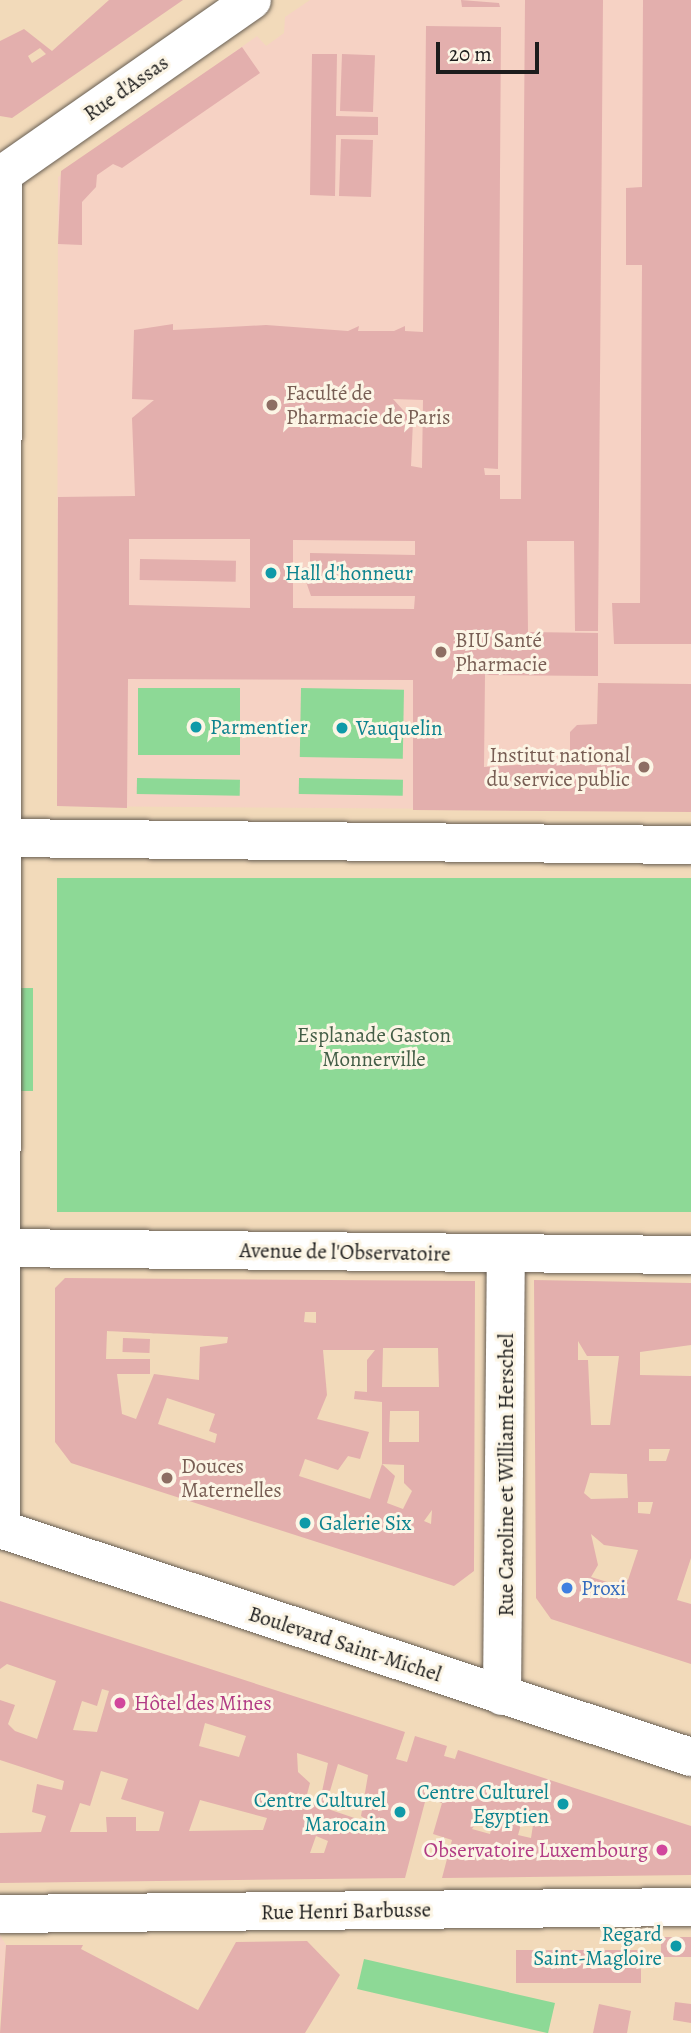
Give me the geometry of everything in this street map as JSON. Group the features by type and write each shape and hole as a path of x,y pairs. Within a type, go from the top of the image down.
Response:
{"street":[{"name":"Rue d'Assas","path":"1,173 252,0"},
{"path":"0,1529 1,173"},
{"path":"1,838 691,845"},
{"name":"Avenue de l'Observatoire","path":"1,1248 691,1255"},
{"name":"Rue Caroline et William Herschel","path":"502,1696 506,1254"},
{"name":"Boulevard Saint-Michel","path":"0,1529 691,1757"},
{"name":"Rue Henri Barbusse","path":"0,1914 691,1907"}],"shaded area":[{"path":"310,0 691,0 691,684 598,683 596,810 57,806 58,177 257,36 266,46 284,33 285,17"},
{"path":"0,1935 6,1945 0,2010"}],"green space":[{"path":"138,688 240,688 240,755 138,755"},
{"path":"301,688 404,690 403,759 300,757"},
{"path":"137,778 240,780 240,796 137,794"},
{"path":"299,778 403,780 403,796 299,794"},
{"name":"Esplanade Gaston Monnerville","path":"57,878 691,878 691,1212 57,1212"},
{"path":"16,988 33,988 33,1091 16,1091"},
{"path":"364,1959 555,2003 547,2033 357,1989"}],"building":[{"path":"109,0 183,0 12,118 0,116 0,41 24,29 52,51","holes":["40,48 46,54 32,63 28,56"]},
{"path":"461,0 499,3 500,7 462,7"},
{"name":"Faculté de Pharmacie de Paris","path":"525,0 603,0 598,631 575,631 574,541 527,541 528,632 598,633 598,676 485,675 484,767 570,762 570,732 577,725 597,724 598,683 691,684 691,812 413,810 413,680 128,679 127,808 57,806 58,497 135,496 132,418 154,400 132,399 134,330 173,324 173,330 266,325 348,331 359,326 358,331 394,331 405,326 405,331 423,332 426,26 501,27 498,469 484,468 485,475 500,475 500,499 521,499","holes":["393,399 423,400 422,468 411,466 413,421","129,539 250,539 250,608 129,605","293,540 415,541 415,555 310,553 310,567 301,567 311,596 415,596 414,609 293,608"]},
{"path":"643,0 691,0 691,644 614,644 612,603 640,603 642,265 626,265 626,188 642,187"},
{"path":"242,47 260,73 122,168 113,164 97,175 96,187 82,202 82,245 58,244 61,171"},
{"path":"312,54 337,54 336,116 378,117 378,135 336,135 335,196 310,195"},
{"path":"342,54 375,55 373,112 340,111"},
{"path":"341,139 373,140 371,197 339,196"},
{"path":"140,559 236,561 236,582 140,580"},
{"path":"65,1278 475,1281 474,1571 454,1586 71,1463 55,1442 55,1288","holes":["305,1312 316,1312 316,1323 304,1322","107,1331 228,1337 227,1343 200,1347 199,1380 154,1374 136,1419 122,1414 117,1374 150,1374 150,1359 106,1359","383,1348 438,1348 439,1387 382,1387","323,1350 375,1350 367,1360 367,1392 355,1391 354,1399 382,1402 382,1464 370,1499 299,1476 305,1459 338,1470 348,1456 360,1459 369,1432 317,1419 327,1395","167,1398 215,1414 209,1431 217,1434 215,1443 158,1424","390,1411 419,1411 419,1442 389,1442","382,1464 404,1465 404,1483 412,1491 403,1509 387,1503 395,1476","432,1510 431,1524 424,1521"]},
{"path":"534,1280 691,1283 691,1345 640,1352 640,1375 691,1376 691,1558 677,1600 691,1604 691,1664 551,1619 536,1598","holes":["578,1341 587,1356 619,1356 610,1425 591,1425 588,1360 578,1360","649,1449 670,1449 666,1461 649,1461","590,1473 627,1474 628,1498 591,1499 584,1493","638,1502 653,1502 650,1514 638,1513","591,1534 604,1545 638,1550 628,1580 620,1578 617,1585 591,1577 598,1565"]},
{"path":"123,1338 150,1339 149,1353 123,1352"},
{"path":"0,1601 405,1732 396,1759 407,1762 415,1736 447,1746 444,1756 455,1759 458,1750 691,1826 691,1875 442,1878 452,1840 433,1834 442,1803 426,1798 405,1878 0,1883 0,1833 41,1832 46,1816 32,1812 37,1784 62,1790 64,1781 0,1760 0,1700 15,1705 8,1724 15,1731 37,1739 56,1681 7,1664 0,1669","holes":["102,1689 109,1691 97,1732 73,1730 82,1701 97,1706","205,1723 246,1736 239,1757 199,1746","297,1753 328,1763 319,1806 305,1802 310,1783 298,1772","338,1764 368,1775 361,1816 375,1825 325,1808","101,1771 128,1779 121,1799 164,1812 159,1831 136,1831 136,1817 106,1817 107,1832 70,1832 80,1803 90,1806","200,1800 267,1818 263,1830 189,1831","483,1813 494,1817 490,1834 472,1829","522,1821 533,1825 531,1838 518,1835","316,1836 328,1841 324,1853 310,1853"]},
{"name":"Regard Saint-Magloire","path":"661,1937 691,1937 691,1957 661,1957"},
{"path":"307,1941 340,1975 305,2033 0,2033 6,1945 83,1945 81,1949 198,2010 236,1942"},
{"path":"516,1950 641,1950 641,1983 516,1983"},
{"path":"675,2002 691,2004 691,2023 673,2020"},
{"path":"599,2004 631,2011 627,2033 593,2033"}],"place":[{"name":"Faculté de Pharmacie de Paris","path":"272,405"},
{"name":"Hall d'honneur","path":"271,573"},
{"name":"BIU Santé Pharmacie","path":"441,652"},
{"name":"Parmentier","path":"196,727"},
{"name":"Vauquelin","path":"342,728"},
{"name":"Institut national du service public","path":"644,767"},
{"name":"Douces Maternelles","path":"167,1478"},
{"name":"Galerie Six","path":"305,1523"},
{"name":"Proxi","path":"567,1588"},
{"name":"Hôtel des Mines","path":"120,1703"},
{"name":"Centre Culturel Egyptien","path":"563,1804"},
{"name":"Centre Culturel Marocain","path":"400,1812"},
{"name":"Observatoire Luxembourg","path":"662,1850"},
{"name":"Regard Saint-Magloire","path":"676,1946"}]}
